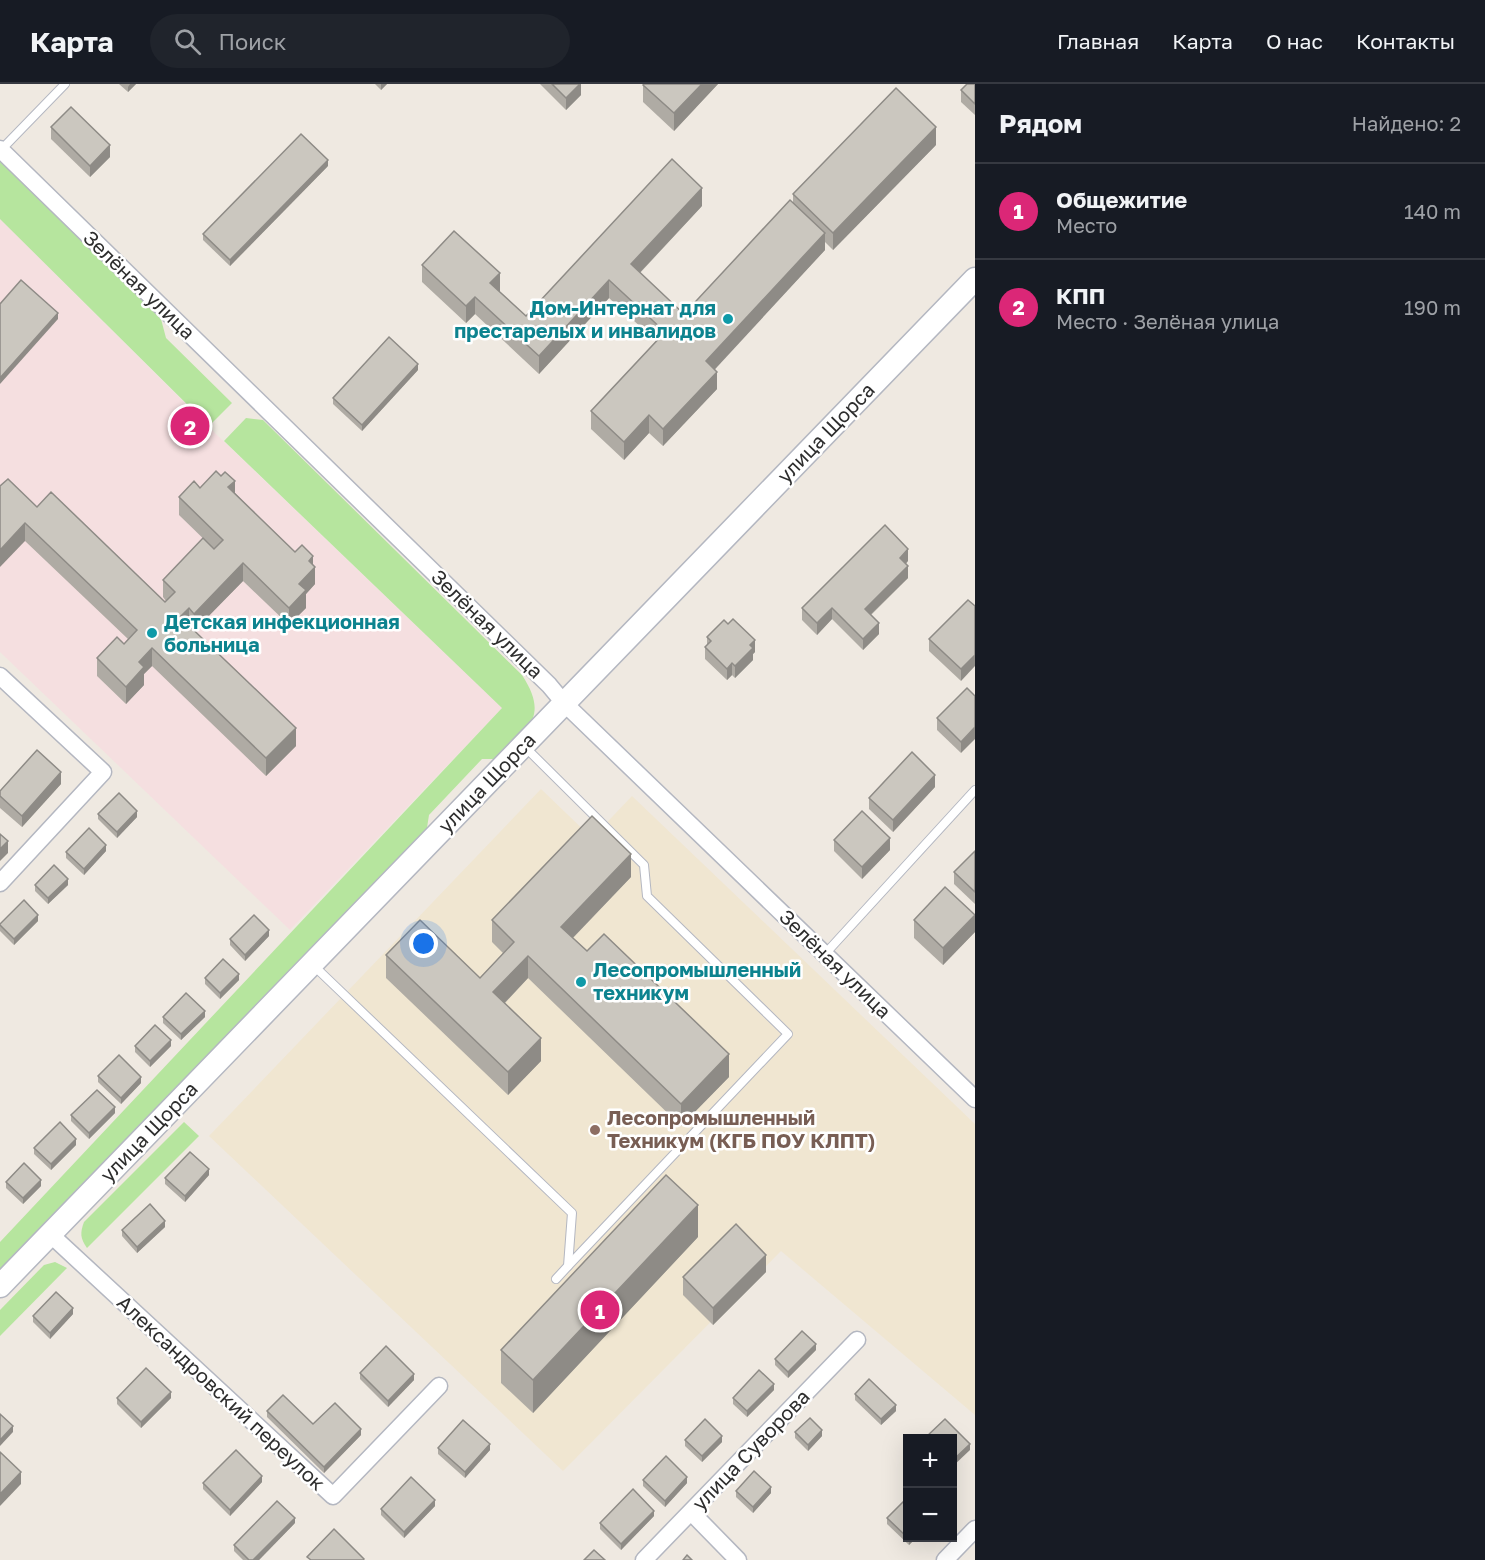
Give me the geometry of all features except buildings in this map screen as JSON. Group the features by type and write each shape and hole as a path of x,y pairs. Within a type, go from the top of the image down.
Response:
{"street":[{"name":"Зелёная улица","path":"1,149 549,685 564,703 975,1099"},
{"name":"улица Щорса","path":"0,1286 975,279"},
{"path":"0,676 103,772 0,883"},
{"name":"Александровский переулок","path":"50,1234 333,1497 439,1386"},
{"name":"улица Суворова","path":"645,1560 857,1340"},
{"path":"690,1512 738,1560"},
{"path":"945,1560 975,1529"}],"lane":[{"path":"1,149 65,84"},
{"path":"524,745 644,865 647,896 788,1034 556,1279"},
{"path":"825,954 975,790"},
{"path":"312,964 572,1213 568,1266"}],"shaded area":[{"path":"0,219 217,435 502,708 290,930 0,652"},
{"name":"Лесопромышленный Техникум (КГБ ПОУ КЛПТ)","path":"541,789 592,838 632,796 975,1124 975,1415 781,1251 563,1471 209,1136"}],"green space":[{"path":"0,158 161,319 166,338 232,403 209,426 0,219"},
{"path":"246,418 263,420 522,675 534,702 534,713 531,722 518,739 497,759 482,759 429,815 426,834 0,1271 0,1242 502,708 224,441"},
{"path":"184,1122 199,1136 87,1248 81,1235 84,1222"},
{"path":"55,1262 67,1268 0,1336 0,1310 44,1265"}],"place":[{"name":"Дом-Интернат для престарелых и инвалидов","path":"728,319"},
{"name":"КПП","path":"190,426"},
{"name":"Детская инфекционная больница","path":"152,633"},
{"name":"Лесопромышленный техникум","path":"581,982"},
{"name":"Лесопромышленный Техникум (КГБ ПОУ КЛПТ)","path":"595,1130"},
{"name":"Общежитие","path":"600,1310"}]}
